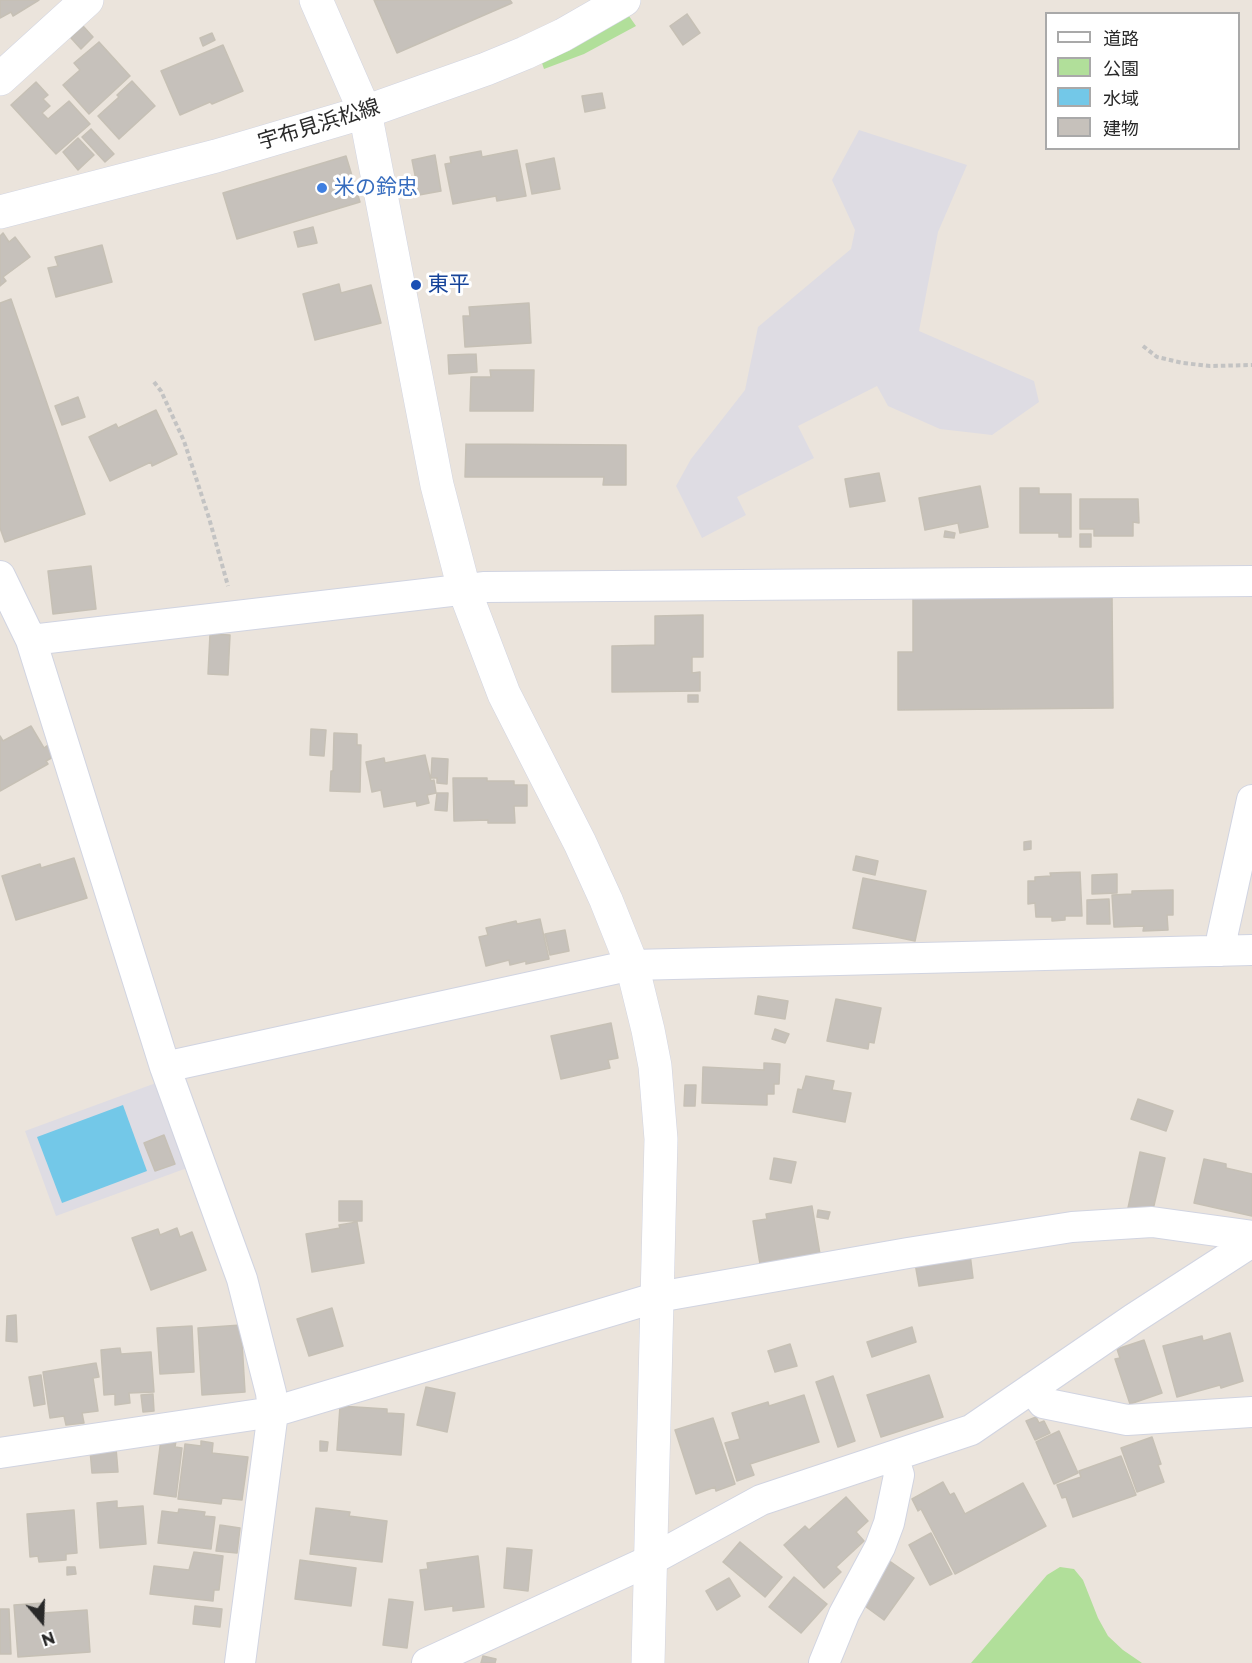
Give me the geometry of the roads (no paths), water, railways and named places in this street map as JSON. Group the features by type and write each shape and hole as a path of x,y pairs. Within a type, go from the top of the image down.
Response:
{"street":[{"path":"0,79 87,0"},
{"path":"316,0 365,112 438,485 464,589 504,694 593,871 632,965 648,1030 659,1102 661,1175 648,1663"},
{"name":"宇布見浜松線","path":"0,212 216,156 365,112 525,53 563,35 624,0"},
{"path":"0,576 32,640 165,1067 242,1279 271,1393 273,1412 240,1663"},
{"path":"32,640 485,586 1252,581"},
{"path":"1222,951 1222,937 1252,800"},
{"path":"165,1067 632,965 1252,950"},
{"path":"0,1453 273,1412 658,1297 908,1253 1072,1227 1152,1222 1252,1236"},
{"path":"427,1663 651,1560 761,1500 971,1430 1133,1319 1252,1242"},
{"path":"1032,1388 1043,1403 1127,1419 1149,1420 1252,1412"},
{"path":"824,1663 844,1614 880,1547 889,1523 899,1475 893,1456"}],"water":[{"path":"123,1105 147,1171 62,1203 37,1137"}],"place":[{"name":"米の鈴忠","path":"322,188"},
{"name":"東平","path":"416,285"}]}
